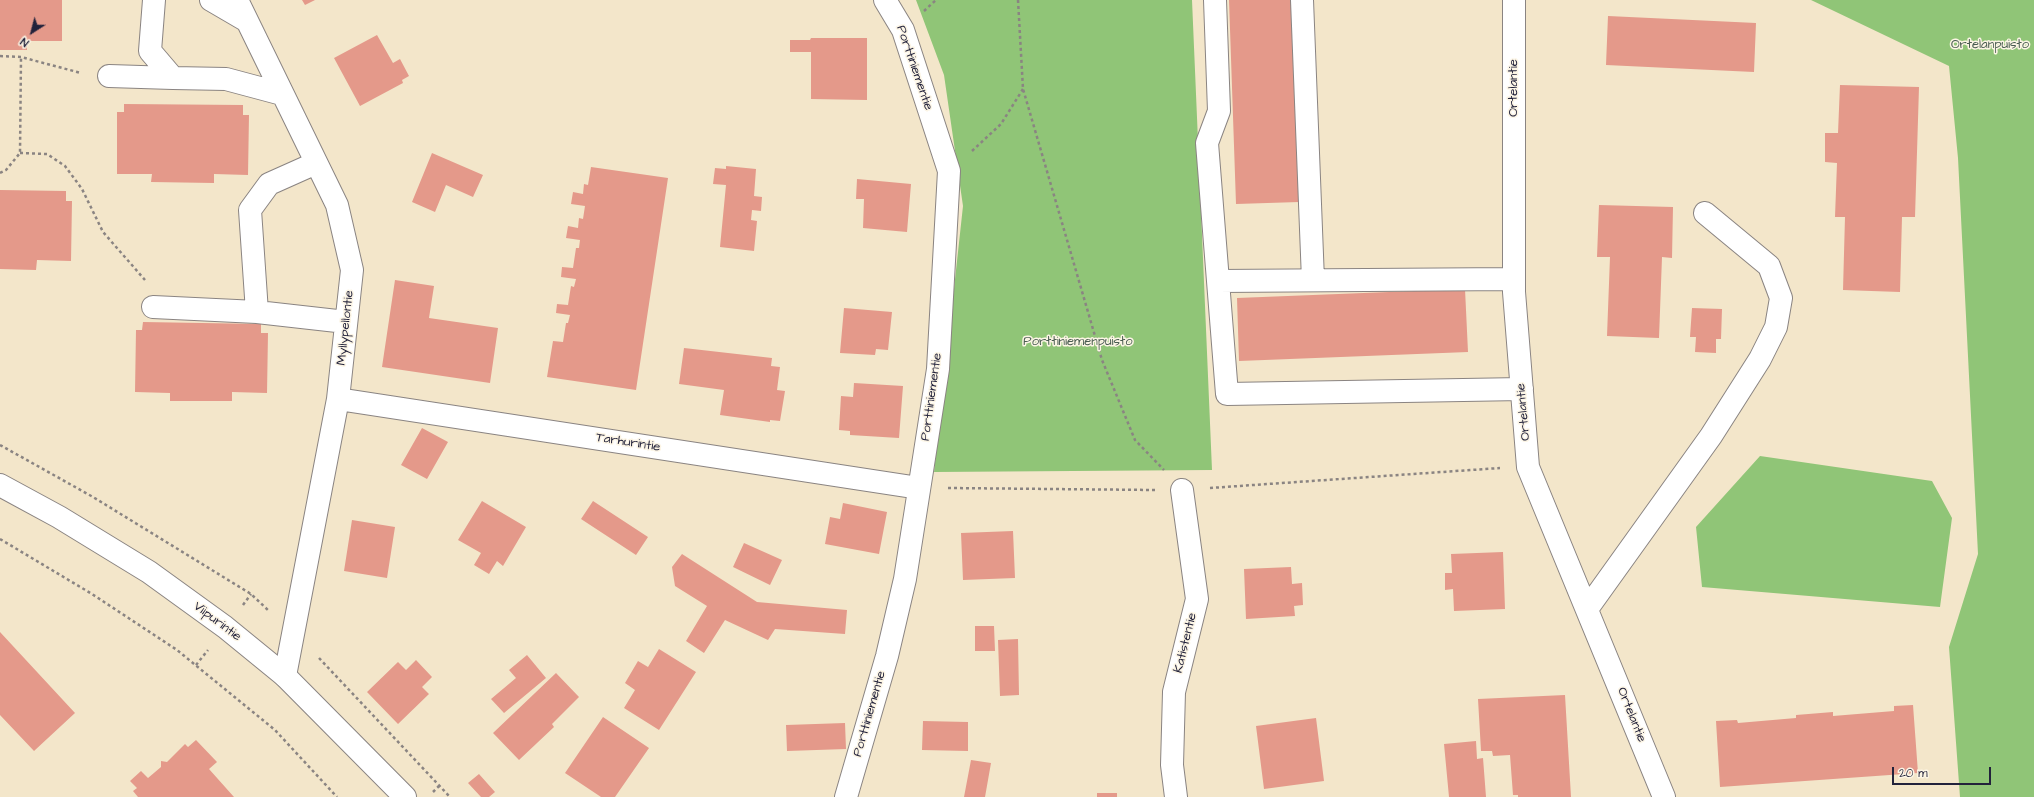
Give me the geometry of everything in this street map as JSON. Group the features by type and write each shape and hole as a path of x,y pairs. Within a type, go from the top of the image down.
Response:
{"street":[{"path":"154,0 150,51 173,78"},
{"path":"211,0 247,21"},
{"name":"Myllypellontie","path":"237,0 337,206 352,270 338,399 285,676"},
{"name":"Porttiniementie","path":"846,797 887,656 904,579 919,488 938,369 949,171 903,30 885,0"},
{"path":"1214,0 1219,111 1207,143 1227,394 1522,389"},
{"path":"1302,0 1312,280"},
{"name":"Ortelantie","path":"1514,0 1514,279 1528,466 1664,797"},
{"path":"109,76 226,79 282,94"},
{"path":"256,312 250,210 269,184 316,162"},
{"path":"1587,609 1710,436 1760,359 1776,327 1781,298 1769,266 1705,213"},
{"path":"1218,281 1514,279"},
{"path":"154,307 256,312 346,322"},
{"name":"Tarhurintie","path":"338,399 919,488"},
{"name":"Viipurintie","path":"0,484 59,517 149,572 225,627 285,676 396,794"},
{"name":"Katistentie","path":"1176,797 1172,765 1174,692 1197,599 1182,490"}],"path":[{"path":"1018,0 1023,89 1102,360 1135,440 1182,490"},
{"path":"0,56 21,57 93,77 109,76"},
{"path":"0,173 6,170 20,153 21,57"},
{"path":"949,171 1001,124 1023,89"},
{"path":"20,153 47,154 65,166 82,189 103,232 127,261 156,292 154,307"},
{"path":"919,488 1182,490 1528,466"},
{"path":"0,538 92,594 177,650 275,730 337,797"}],"green space":[{"name":"Porttiniemenpuisto","path":"916,0 1192,0 1212,470 934,472 963,206 944,75"},
{"name":"Ortelanpuisto","path":"1811,0 2034,0 2034,797 1960,797 1949,647 1978,554 1958,158 1949,66"},
{"path":"1760,456 1932,481 1952,518 1940,607 1702,587 1696,527"}],"building":[{"path":"0,0 62,0 62,41 27,41 27,50 0,50"},
{"path":"302,0 315,0 305,5"},
{"path":"1229,0 1292,0 1299,202 1236,204"},
{"path":"1608,16 1756,23 1754,72 1606,65"},
{"path":"377,35 393,63 400,59 409,76 402,80 403,83 360,106 334,58"},
{"path":"811,38 867,38 867,100 811,99 811,52 790,52 790,40 810,40"},
{"path":"1840,85 1919,87 1915,217 1902,217 1900,292 1843,290 1845,217 1835,217 1837,163 1825,162 1825,133 1838,133"},
{"path":"124,104 243,105 243,115 249,115 248,175 214,174 214,183 151,182 152,174 117,174 117,112 124,112"},
{"path":"432,153 483,175 473,197 446,185 435,212 412,202"},
{"path":"726,166 756,169 754,196 762,197 761,211 752,210 751,220 757,221 754,251 720,247 726,185 713,184 715,168 726,169"},
{"path":"591,167 668,178 636,390 547,377 553,341 563,342 566,323 568,323 570,315 556,313 557,304 568,305 571,286 574,287 576,279 561,277 562,267 573,268 576,248 579,248 580,240 566,238 568,226 578,228 579,218 583,219 585,206 571,204 573,192 583,194 584,184 588,185"},
{"path":"857,179 911,184 907,232 863,228 864,199 856,199"},
{"path":"0,190 66,191 66,201 72,201 71,261 37,260 36,270 0,269"},
{"path":"1599,205 1673,207 1672,258 1662,257 1659,338 1607,336 1610,257 1597,257"},
{"path":"395,280 434,286 429,318 498,328 490,383 382,367"},
{"path":"1465,289 1468,352 1239,361 1237,298"},
{"path":"844,308 892,312 888,350 876,349 875,355 840,353"},
{"path":"1692,308 1722,309 1721,339 1716,339 1716,353 1695,352 1696,337 1690,337"},
{"path":"143,322 261,324 261,333 268,333 267,393 232,392 232,401 170,401 170,393 135,392 136,330 142,330"},
{"path":"684,348 772,358 771,366 780,367 777,390 785,391 780,421 770,420 770,422 720,415 724,390 679,384"},
{"path":"854,383 903,386 899,438 850,435 850,431 839,430 841,396 853,397"},
{"path":"422,428 448,442 427,479 401,465"},
{"path":"482,501 526,527 503,566 497,561 489,574 474,565 481,553 458,540"},
{"path":"593,501 648,537 636,555 581,519"},
{"path":"843,503 887,512 879,554 825,544 830,517 840,519"},
{"path":"352,520 395,527 387,578 344,571"},
{"path":"1013,531 1015,578 963,580 961,533"},
{"path":"744,543 782,560 770,585 733,567"},
{"path":"1503,552 1505,609 1454,611 1453,589 1445,590 1445,573 1452,573 1451,554"},
{"path":"682,554 757,602 847,610 845,634 775,629 768,640 725,620 704,653 686,641 707,606 675,586 672,567"},
{"path":"1291,567 1292,584 1302,583 1303,605 1294,606 1295,616 1246,619 1244,569"},
{"path":"975,626 994,626 995,651 975,651"},
{"path":"0,632 75,713 34,751 0,715"},
{"path":"1018,639 1019,695 1000,696 998,640"},
{"path":"659,649 696,672 659,730 624,708 635,690 625,683 638,661 648,667"},
{"path":"527,655 546,678 504,713 491,699 516,678 509,670"},
{"path":"416,660 432,677 422,687 429,694 398,724 367,692 398,662 406,670"},
{"path":"556,673 579,697 552,724 554,727 519,760 493,733"},
{"path":"1565,695 1571,797 1518,797 1518,795 1513,795 1510,755 1493,756 1492,751 1481,751 1478,699"},
{"path":"1913,705 1918,773 1720,787 1716,721 1737,720 1738,723 1796,718 1796,715 1833,712 1833,716 1894,711 1894,706"},
{"path":"603,717 649,748 615,797 601,797 565,773"},
{"path":"1316,718 1324,781 1264,789 1256,726"},
{"path":"923,721 968,722 968,751 922,750"},
{"path":"845,723 846,749 787,751 786,725"},
{"path":"196,740 217,762 209,769 234,797 138,797 133,791 137,788 130,781 141,771 148,778 161,767 161,761 167,762 185,744 188,747"},
{"path":"1476,741 1477,759 1483,758 1486,797 1449,797 1444,744"},
{"path":"971,760 991,763 985,797 964,797"},
{"path":"479,774 495,792 489,797 481,797 468,783"},
{"path":"1097,793 1117,793 1117,797 1097,797"}]}
